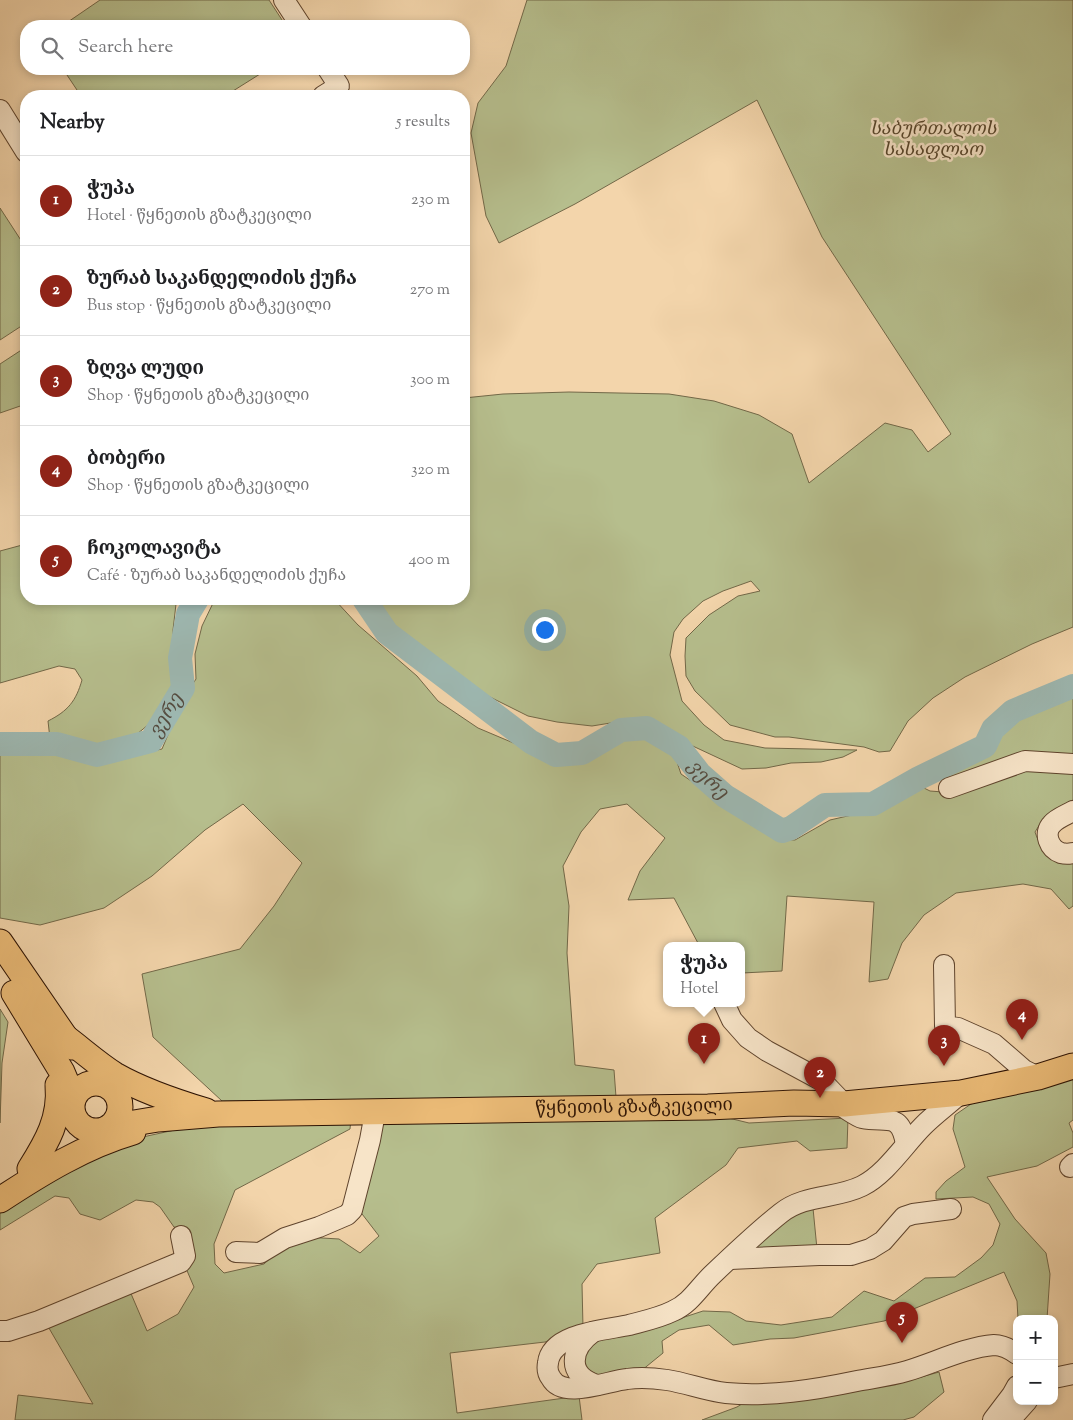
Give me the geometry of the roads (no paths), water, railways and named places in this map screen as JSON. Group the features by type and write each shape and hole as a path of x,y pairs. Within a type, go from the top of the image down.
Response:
{"main road":[{"path":"0,942 5,970 35,1009 53,1038 79,1125 84,1129 104,1130 187,1111"},
{"path":"1,1200 42,1168 104,1130 118,1118 121,1105 109,1088 53,1038"},
{"path":"53,1038 86,1054 116,1075 187,1111"},
{"path":"42,1168 58,1109 59,1094 53,1038"},
{"name":"წყნეთის გზატკეცილი","path":"187,1111 218,1114 375,1113 737,1107 794,1103 841,1104 961,1093 1038,1077 1073,1066"},
{"path":"42,1168 57,1143 80,1088 85,1085 96,1082 109,1088 159,1101 187,1111"},
{"path":"42,1168 187,1111"}],"street":[{"path":"284,0 297,20"},
{"path":"332,75 339,86 333,90"},
{"path":"0,110 20,142"},
{"path":"949,788 1025,761 1073,764"},
{"path":"1073,811 1052,823 1047,837 1054,850 1062,854 1073,854"},
{"path":"944,965 946,1026 958,1028 994,1044 1024,1070 1038,1077"},
{"path":"726,1007 732,1020 748,1038 767,1051 821,1080 841,1104 860,1118 895,1121 901,1126 906,1144"},
{"path":"961,1093 924,1125 885,1168 862,1186 796,1204 784,1211 766,1225 711,1276 686,1304 675,1310 562,1342 550,1354 548,1361 549,1377 559,1386 571,1389 585,1388 627,1378 654,1378 682,1382 727,1393 785,1393 825,1388 901,1372 971,1350 996,1345 1013,1351"},
{"path":"236,1252 260,1253 285,1238 319,1227 347,1215 352,1210 375,1113"},
{"path":"730,1258 852,1255 870,1249 883,1241 904,1217 951,1209"},
{"path":"0,1331 8,1331 47,1318 181,1262 185,1256 180,1236"},
{"path":"593,1332 578,1347 575,1365 583,1378 597,1384"},
{"path":"1058,1377 1073,1374"},
{"path":"993,1420 1013,1393"},
{"path":"1010,1420 1023,1405"}],"waterway":[{"name":"ვერე","path":"0,744 57,744 97,755 151,741 183,688 180,658 188,614 193,605"},
{"name":"ვერე","path":"368,605 387,633 531,742 556,755 582,753 621,730 647,728 679,747 700,774 725,796 782,831 791,828 825,805 873,804 919,778 985,746 993,729 1013,711 1073,686"}],"place":[{"name":"ბობერი","path":"1022,1040"},
{"name":"ჭუპა","path":"704,1064"},
{"name":"ზღვა ლუდი","path":"944,1066"},
{"name":"ზურაბ საკანდელიძის ქუჩა","path":"820,1098"},
{"name":"ჩოკოლავიტა","path":"902,1343"}],"park label":[{"name":"საბურთალოს სასაფლაო","path":"933,140"}]}
